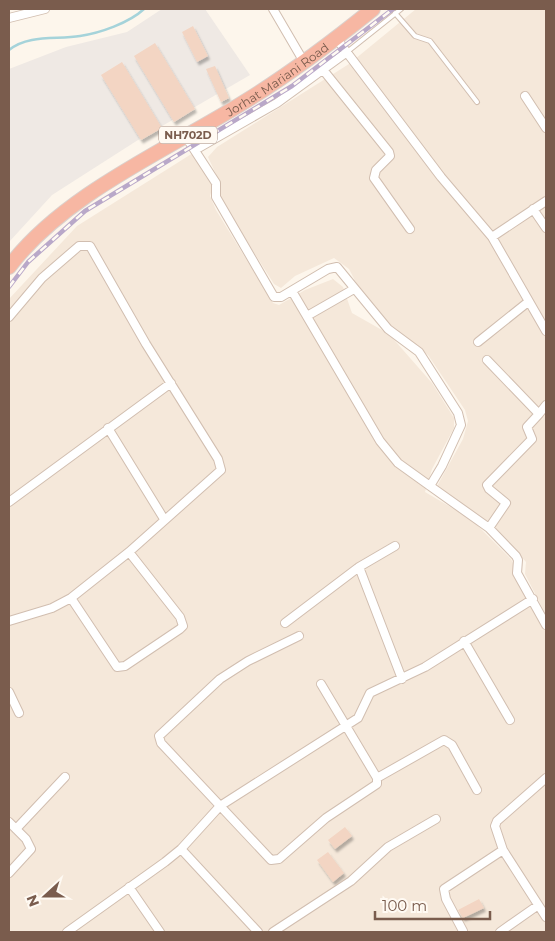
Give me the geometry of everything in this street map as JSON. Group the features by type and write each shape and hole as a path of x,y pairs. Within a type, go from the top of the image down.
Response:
{"highway":[{"name":"Jorhat Mariani Road","path":"9,267 36,238 69,209 262,91 304,62 373,9"}],"street":[{"path":"9,18 44,9"},
{"path":"273,9 304,62"},
{"path":"336,38 441,177 492,237 546,331"},
{"path":"195,150 277,102 324,71 347,52"},
{"path":"324,71 389,152 390,156 376,170 374,178 410,229"},
{"path":"524,96 546,128"},
{"path":"186,137 216,183 216,197 270,294 277,298 333,267 340,271 392,333 419,352 460,419 459,432 430,486"},
{"path":"492,237 546,201"},
{"path":"533,209 546,228"},
{"path":"9,317 52,268 79,246 90,246 218,458 221,470 129,552 71,598 52,608 9,621"},
{"path":"306,316 354,288"},
{"path":"292,291 380,441 398,463 489,528 516,556 518,560 517,573 546,625"},
{"path":"478,342 528,302"},
{"path":"487,360 539,414"},
{"path":"9,502 171,383"},
{"path":"489,528 506,503 489,490 487,485 532,439 527,427 546,405"},
{"path":"108,428 164,519"},
{"path":"285,623 359,567 395,546"},
{"path":"71,598 117,667 125,666 180,629 183,626 180,617 129,552"},
{"path":"359,567 402,679"},
{"path":"67,932 128,887 150,874 181,849 220,806 346,728 361,715 370,694 402,679 533,599"},
{"path":"299,636 262,653 225,676 159,736 162,743 268,858 275,860 326,818 375,786 377,778 321,684"},
{"path":"464,642 510,720"},
{"path":"9,692 19,713"},
{"path":"377,778 444,740 452,745 477,790"},
{"path":"16,829 65,777"},
{"path":"546,778 497,821 496,832 503,850 537,906 546,917"},
{"path":"273,932 351,881 388,847 436,819"},
{"path":"9,822 26,839 31,849 9,873"},
{"path":"181,849 258,932"},
{"path":"463,931 446,898 444,889 503,850"},
{"path":"128,887 160,932"},
{"path":"500,932 537,906"}],"lane":[{"path":"347,52 401,9"},
{"path":"395,13 415,36 430,42 477,102"}],"shaded area":[{"path":"162,9 205,9 250,75 138,140 52,195 9,242 9,69 66,47 127,32"},
{"path":"416,9 546,9 546,615 525,574 526,562 495,528 436,488 463,439 468,421 465,410 428,355 390,327 366,302 349,269 334,258 295,276 281,288 274,284 218,196 220,183 208,157 217,147 349,64"},
{"path":"193,153 213,186 210,196 216,210 273,303 279,305 305,290 333,279 343,287 352,313 389,334 432,383 454,418 454,428 432,469 425,492 471,519 511,559 546,633 546,932 9,931 9,299 77,226"}],"building":[{"path":"193,26 208,56 197,62 182,32"},
{"path":"155,43 195,109 174,122 134,56"},
{"path":"122,62 162,128 141,140 101,75"},
{"path":"215,66 229,98 221,102 206,69"},
{"path":"345,827 352,836 335,849 328,840"},
{"path":"328,852 344,873 333,882 317,860"},
{"path":"479,899 484,908 463,918 458,910"}],"waterway":[{"path":"9,50 25,42 43,38 80,36 105,30 130,19 144,9"}],"railway":[{"path":"9,287 28,262 85,211 292,86 393,9"}]}
